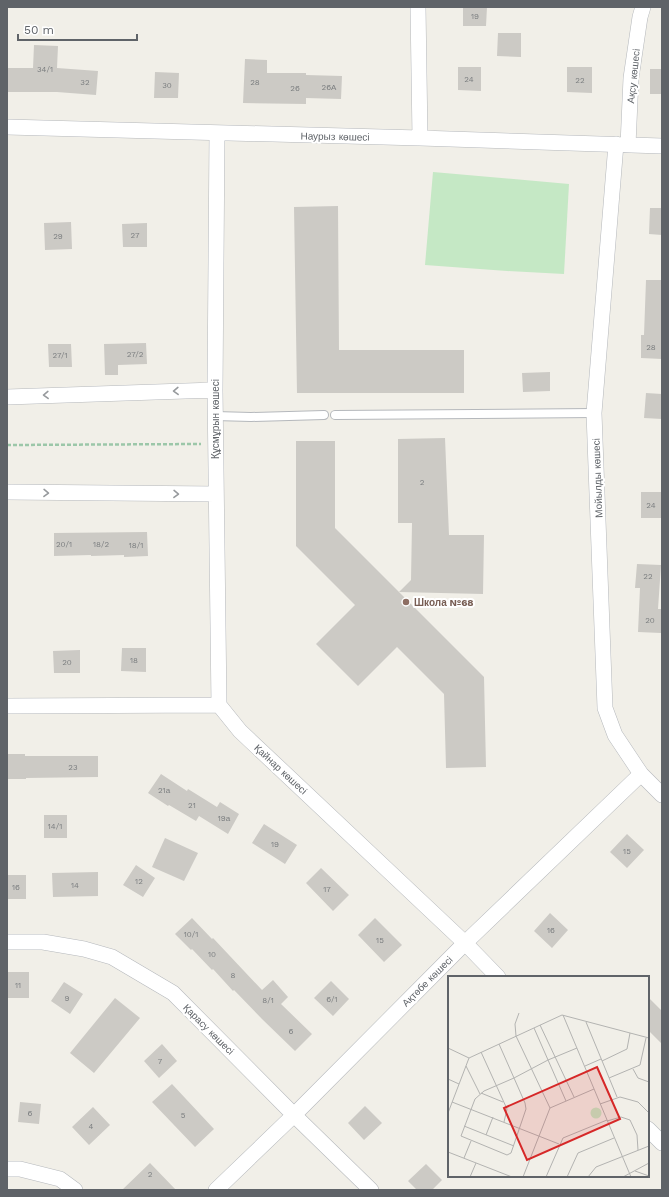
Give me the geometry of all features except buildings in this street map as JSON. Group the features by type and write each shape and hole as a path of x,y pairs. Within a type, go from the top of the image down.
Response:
{"street":[{"path":"418,7 420,138"},
{"name":"Ақсу көшесі","path":"622,145 640,17 643,7"},
{"name":"Наурыз көшесі","path":"7,126 662,146"},
{"name":"Құсмұрын көшесі","path":"217,133 215,444 219,705"},
{"name":"Мойылды көшесі","path":"622,145 594,413 605,708 615,735 641,774 662,795"},
{"path":"7,396 215,390"},
{"path":"7,492 216,494"},
{"path":"7,706 219,705"},
{"name":"Қайнар көшесі","path":"219,705 240,731 465,943 497,976"},
{"name":"Ақтөбе көшесі","path":"216,1190 294,1115 465,943 641,774"},
{"name":"Қарасу көшесі","path":"7,942 43,942 84,949 112,957 174,993 294,1115 371,1190"},
{"path":"649,1130 662,1143"},
{"path":"7,1169 20,1169 60,1179 75,1190"}],"lane":[{"path":"335,415 594,413"},
{"path":"215,416 251,417 324,415"}],"path":[{"path":"7,445 215,444"}],"green space":[{"path":"433,172 569,184 564,274 425,265"}],"place":[{"name":"Школа №68","path":"406,602"}]}
